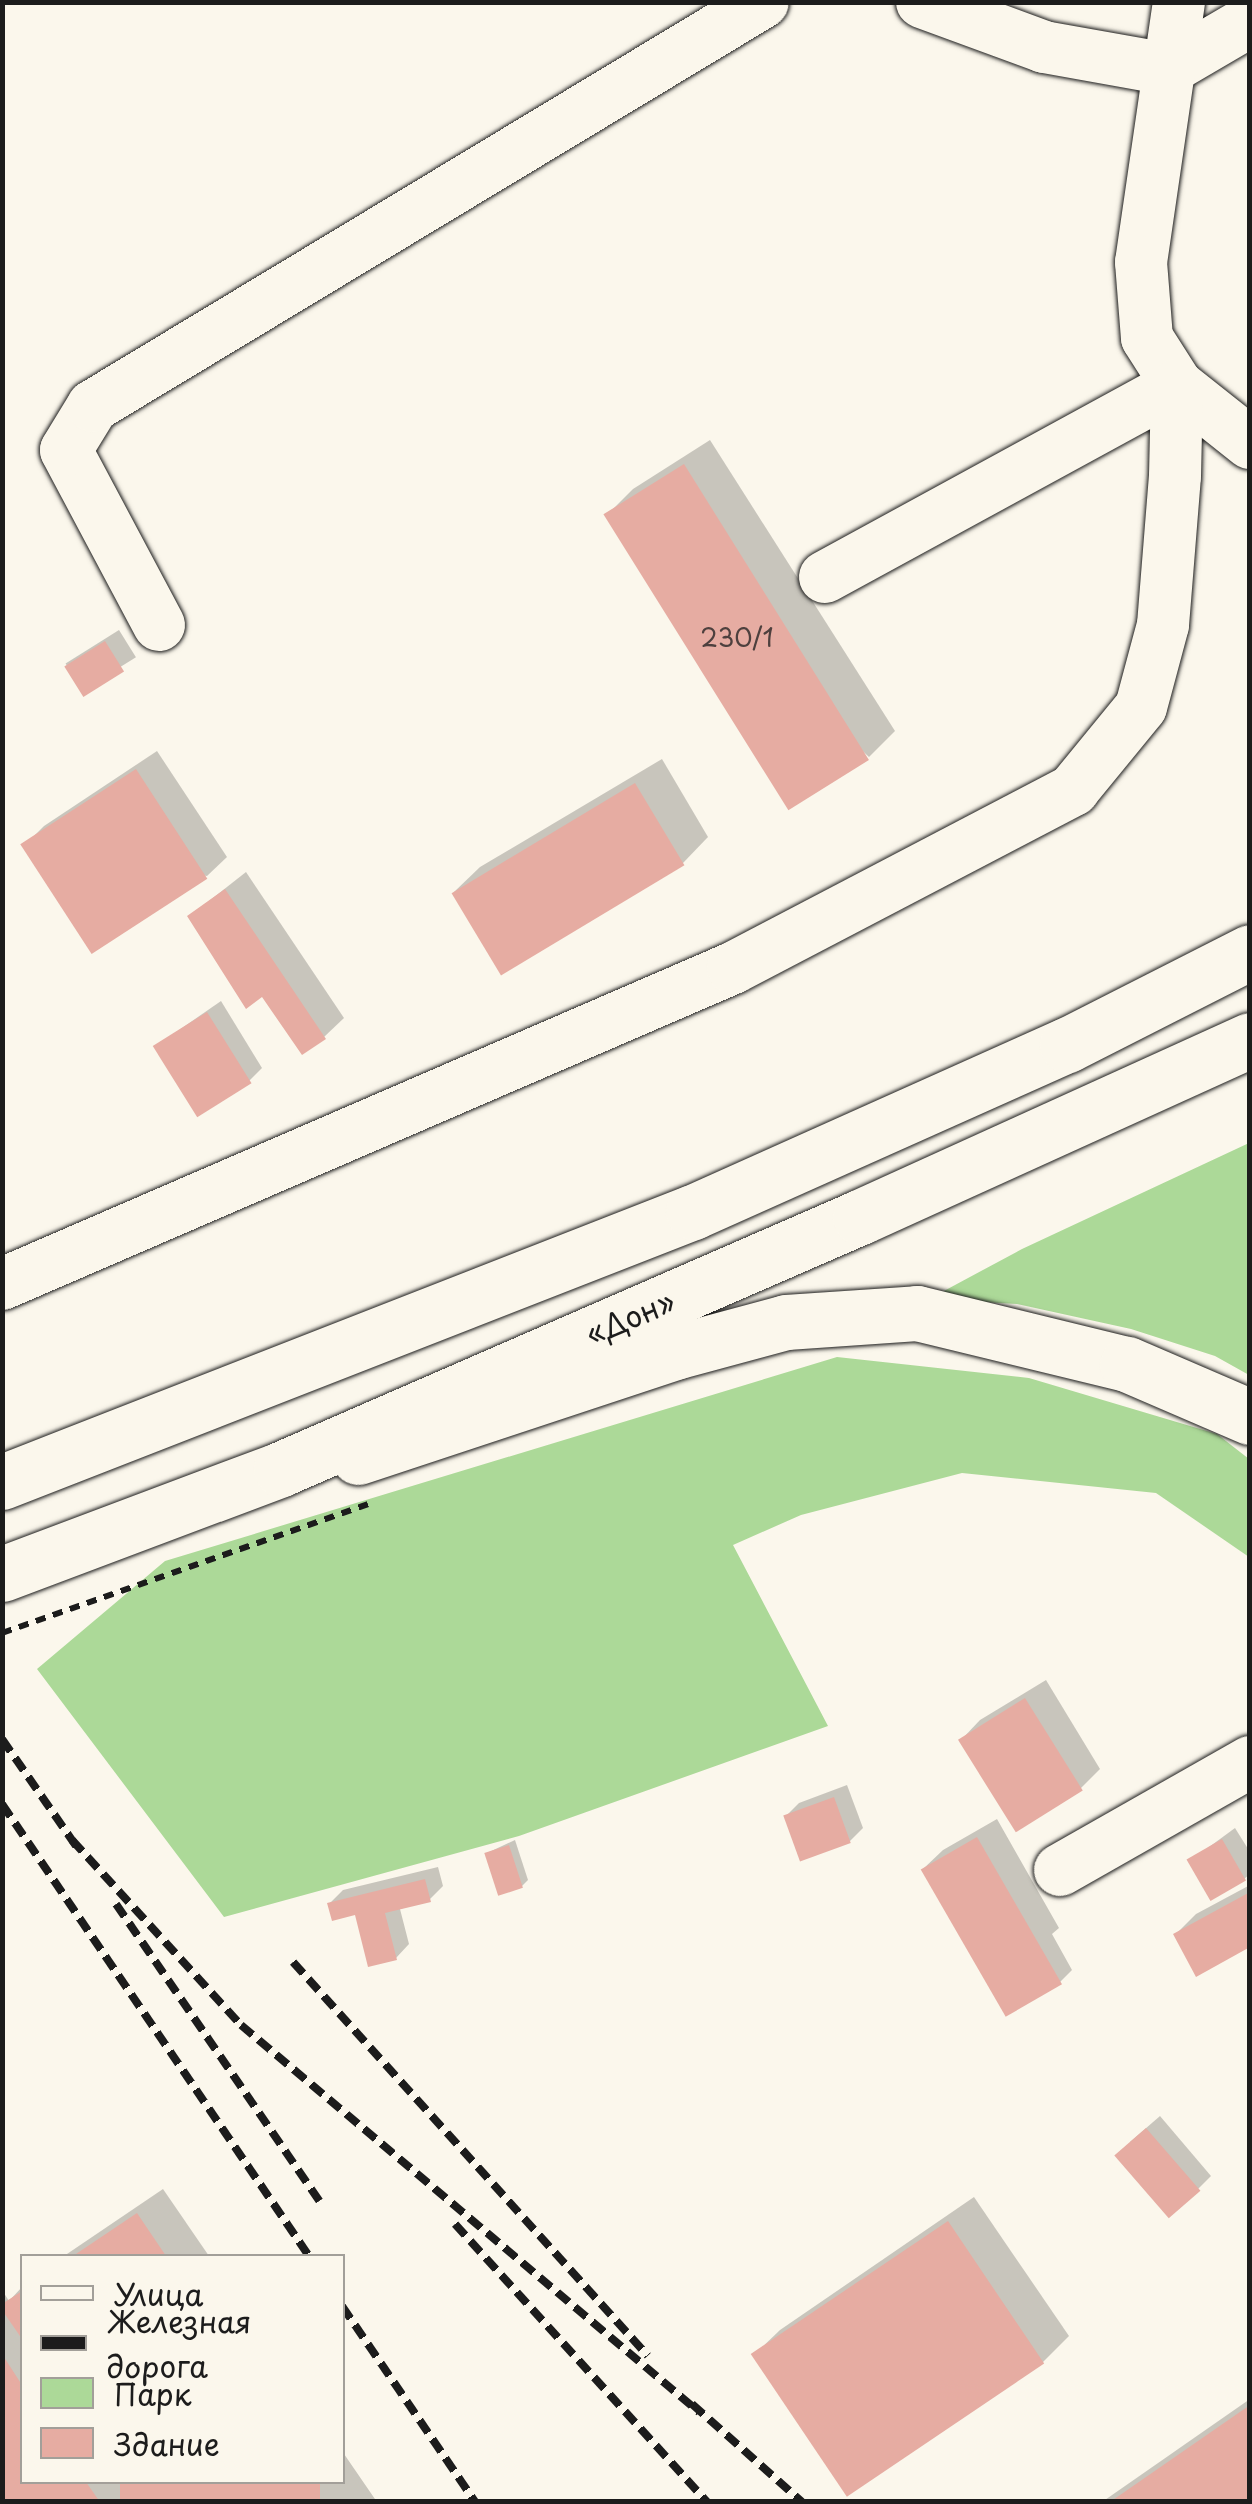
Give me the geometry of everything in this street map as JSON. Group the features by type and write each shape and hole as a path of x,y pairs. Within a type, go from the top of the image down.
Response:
{"main road":[{"path":"2,1482 693,1212 1050,1053 1250,952"},
{"name":"«Дон»","path":"10,1571 281,1468 860,1217 1250,1040"},
{"path":"281,1468 359,1457 676,1352 786,1322 917,1313 1127,1364 1250,1417"}],"lane":[{"path":"159,625 66,450 94,406 763,2"},
{"path":"922,2 1044,48 1168,70 1250,21"},
{"path":"1179,2 1142,262 1147,338 1221,412"},
{"path":"825,578 1221,412"},
{"path":"2,1284 732,968 1073,790 1142,707 1162,626 1175,476 1221,412"},
{"path":"1060,1870 1250,1762"}],"path":[{"path":"2,1633 386,1497"}],"green space":[{"path":"1249,1143 1249,1375 1215,1356 1131,1329 1017,1304 929,1299 1022,1249"},
{"path":"837,1357 1029,1378 1217,1434 1249,1459 1249,1557 1156,1493 962,1473 801,1515 733,1545 828,1726 519,1836 224,1917 37,1669 165,1561"}],"building":[{"path":"684,464 869,760 788,810 603,514"},
{"path":"105,641 124,672 83,697 64,666"},
{"path":"136,769 207,879 92,954 20,844"},
{"path":"635,783 684,865 501,976 452,893"},
{"path":"225,889 326,1039 302,1055 262,997 246,1009 187,916"},
{"path":"207,1012 252,1083 197,1117 153,1046"},
{"path":"1025,1698 1083,1790 1016,1832 958,1740"},
{"path":"834,1797 851,1843 800,1862 783,1815"},
{"path":"977,1837 1062,1984 1006,2017 921,1870"},
{"path":"1222,1839 1246,1881 1210,1901 1186,1860"},
{"path":"509,1845 523,1888 498,1896 484,1853"},
{"path":"425,1879 431,1902 385,1913 397,1960 368,1967 355,1915 332,1921 327,1903"},
{"path":"1250,1892 1250,1947 1196,1977 1173,1934"},
{"path":"1146,2128 1200,2191 1169,2218 1114,2156"},
{"path":"137,2213 165,2254 76,2254"},
{"path":"948,2221 1044,2364 847,2497 751,2354"},
{"path":"20,2292 20,2336 2,2310 2,2304"},
{"path":"2,2354 20,2382 20,2484 87,2484 100,2502 2,2502"},
{"path":"1250,2405 1250,2502 1110,2502"},
{"path":"120,2484 320,2484 320,2502 120,2502"}],"railway":[{"path":"2,1739 79,1850"},
{"path":"2,1804 308,2254"},
{"path":"72,1840 241,2025 699,2412"},
{"path":"116,1904 319,2201"},
{"path":"293,1962 648,2356"},
{"path":"455,2224 707,2502"},
{"path":"345,2310 475,2502"},
{"path":"692,2404 802,2502"}]}
